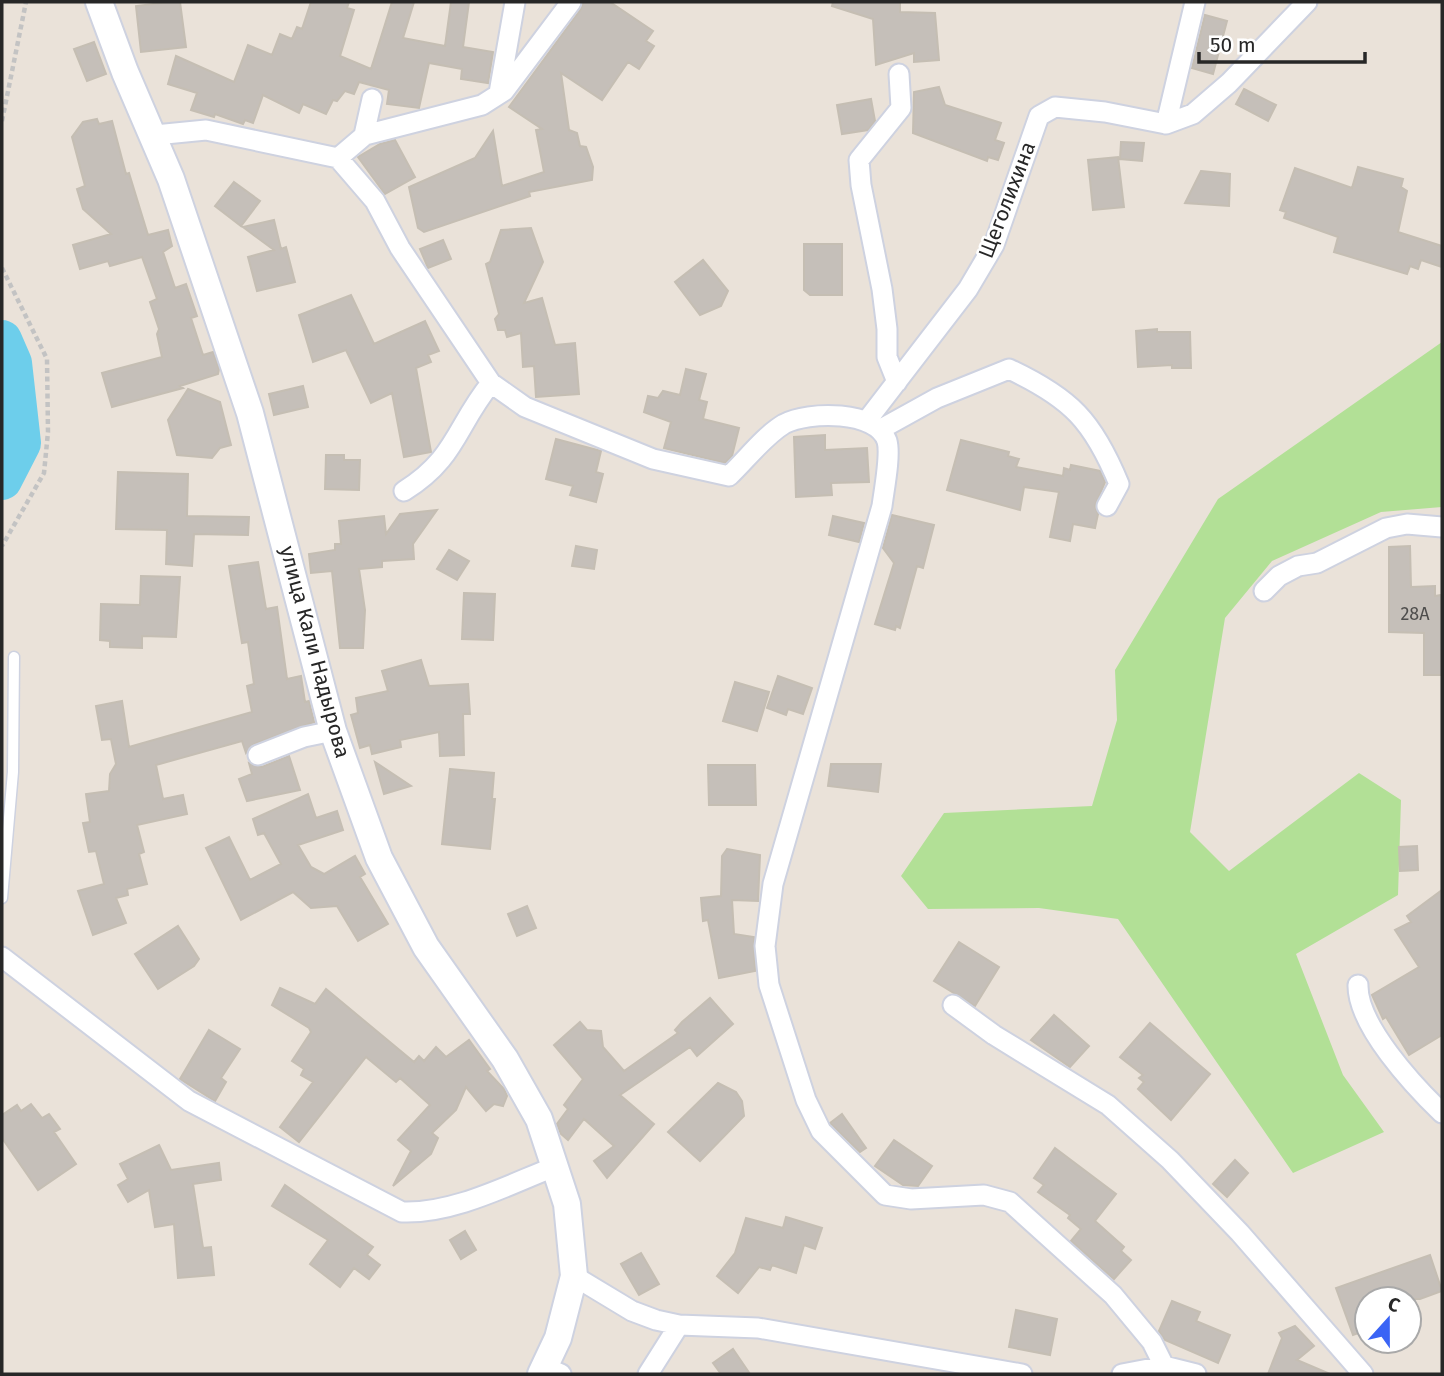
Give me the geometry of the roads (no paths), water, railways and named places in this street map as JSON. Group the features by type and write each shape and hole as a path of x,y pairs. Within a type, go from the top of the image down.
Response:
{"street":[{"name":"улица Кали Надырова","path":"100,2 125,72 155,135 250,413 333,731 379,858 426,947 505,1059 539,1119 567,1204 574,1276"},
{"path":"499,94 515,2"},
{"path":"338,158 364,135 482,105 499,94 535,52 571,2"},
{"path":"1166,124 1195,2"},
{"path":"1166,124 1193,114 1228,83 1307,2"},
{"path":"897,382 887,357 882,289 860,185 859,160 901,108 899,74"},
{"path":"364,135 372,99"},
{"name":"Щеголихина","path":"874,424 897,382 968,289 994,245 1039,116 1055,107 1105,111 1166,124"},
{"path":"155,135 206,130 338,158 374,201 400,247 491,383 525,407 653,459 729,476 785,424 813,418 847,416 874,424 888,442 882,506 773,884 765,946 768,985 806,1100 821,1130 865,1176 885,1195 911,1199 984,1195 1010,1202 1113,1295 1152,1342 1164,1366"},
{"path":"874,424 1009,369 1046,386 1074,408 1105,450 1119,484 1107,506"},
{"path":"404,491 429,476 450,451 476,401 491,383"},
{"path":"1264,591 1279,576 1298,566 1317,563 1386,528 1407,524 1440,527"},
{"path":"258,755 304,737 333,731"},
{"path":"2,957 189,1101 402,1212 416,1213 469,1199 554,1167"},
{"path":"1358,985 1358,997 1402,1073 1442,1113"},
{"path":"953,1005 994,1035 1108,1105 1170,1160 1240,1233 1363,1374"},
{"path":"549,1372 574,1276 632,1311 679,1325 758,1328 1022,1374"},
{"path":"648,1374 679,1325"},
{"path":"1122,1374 1164,1366 1196,1374"}],"lane":[{"path":"2,898 13,772 14,657"}],"waterway":[{"path":"2,340 12,363 21,443 2,480"}]}
